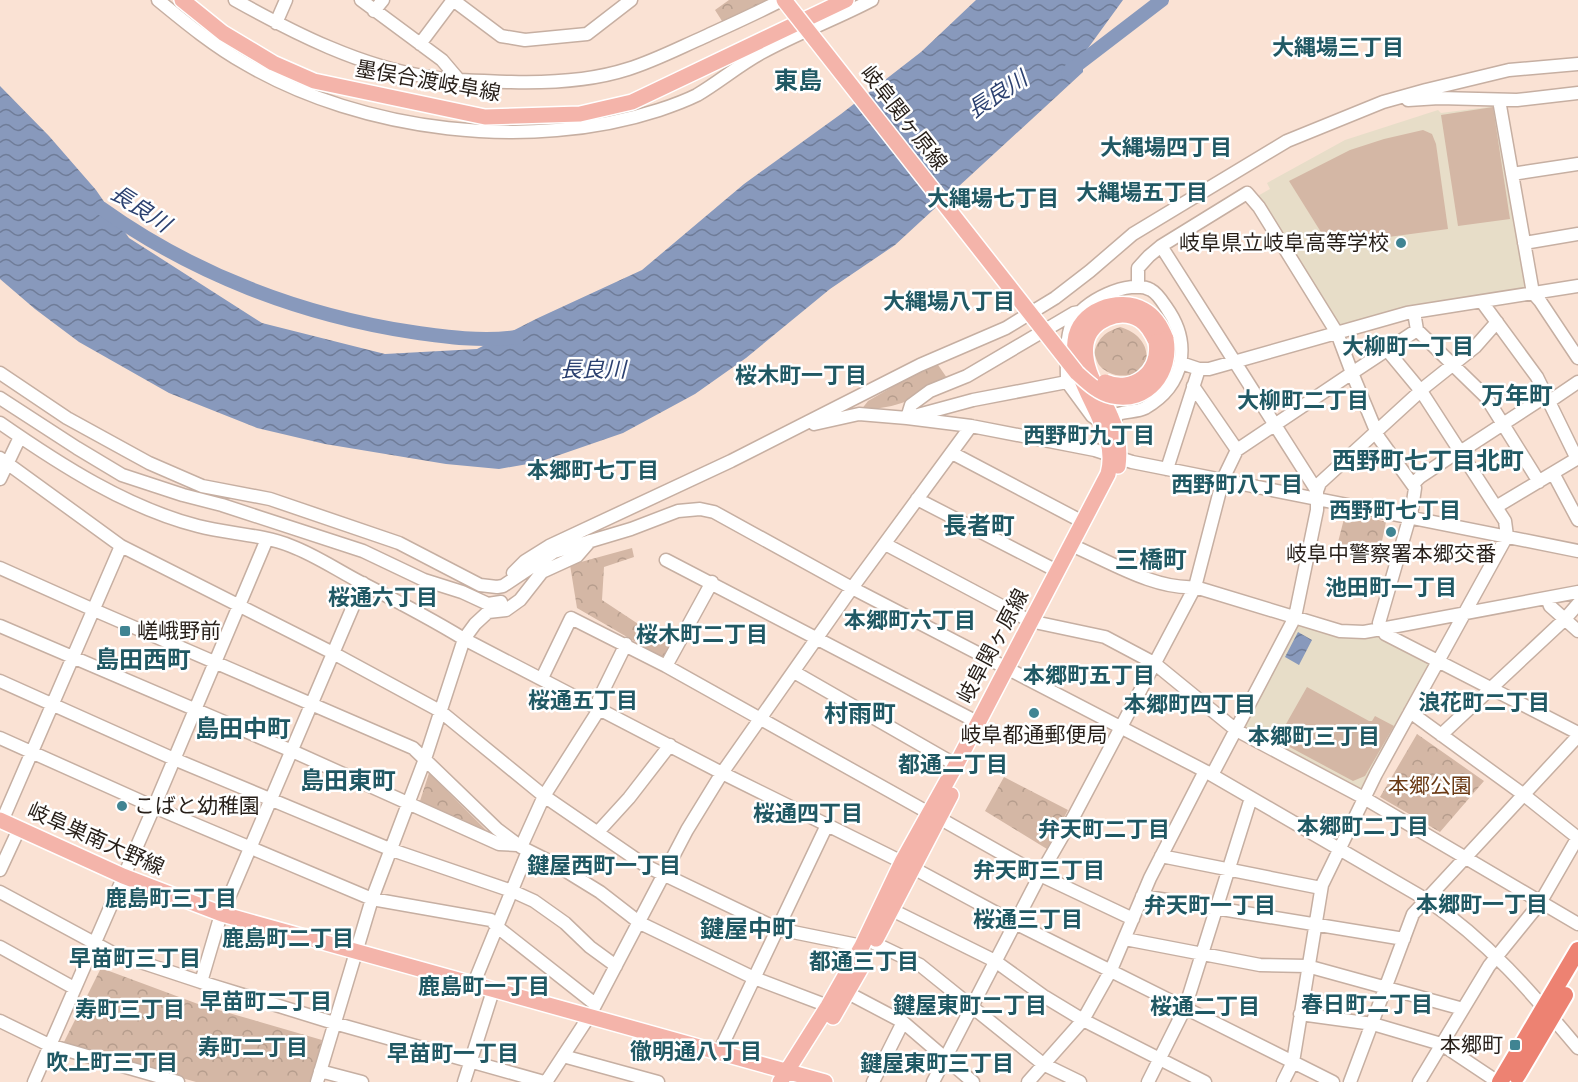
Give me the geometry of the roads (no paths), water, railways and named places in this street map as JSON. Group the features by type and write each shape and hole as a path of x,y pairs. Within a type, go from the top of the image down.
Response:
{"highway":[{"path":"1514,1082 1578,950"},
{"path":"1499,1082 1578,971"}],"main road":[{"name":"墨俣合渡岐阜線","path":"182,0 222,33 273,63 314,81 485,117 580,114 632,102 846,0"},
{"name":"岐阜関ヶ原線","path":"797,0 1084,366 1103,382 1114,386 1134,383 1147,375 1155,364 1161,340"},
{"name":"岐阜関ヶ原線","path":"778,1 1077,373 1089,383 1099,391 1113,396 1136,395 1153,385 1168,360 1154,318 1145,310 1124,304 1114,304 1097,310 1082,325 1075,341 1078,368 1080,379 1107,423 1114,456 1114,478 1075,546 1057,571 1035,622 868,944 848,993 790,1079"},
{"name":"岐阜関ヶ原線","path":"1035,622 1066,575 1083,522 1108,474 1114,456"},
{"name":"岐阜関ヶ原線","path":"934,815 977,722 1010,671"},
{"name":"岐阜巣南大野線","path":"1,823 121,879 221,917 491,997 590,1014 790,1079"},
{"name":"岐阜関ヶ原線","path":"790,1079 828,1006 892,910 908,865"},
{"name":"岐阜巣南大野線","path":"354,956 474,983 590,1014 719,1052 790,1079"},
{"path":"790,1079 825,1082"}],"street":[{"path":"158,0 199,33 247,65 325,100 406,121 466,129 521,132 606,124 658,110 695,96 761,53 872,0"},
{"path":"235,0 276,23 330,47 395,70 428,77 459,80 528,82 597,77 629,69 669,53 778,1"},
{"path":"276,23 286,0"},
{"path":"361,0 442,60 459,80"},
{"path":"374,11 382,0"},
{"path":"420,44 453,0 501,36 525,40 586,34 631,0"},
{"path":"503,586 525,561 549,546 807,423 920,365 1006,328 1055,298 1133,234 1287,141 1383,102 1426,90 1509,70 1578,64"},
{"path":"1383,102 1439,98 1499,100 1578,93"},
{"path":"1499,100 1533,293 1578,358"},
{"path":"1512,174 1578,164"},
{"path":"1138,287 1138,268 1149,256 1161,246 1247,193 1259,207 1337,333 1376,432 1415,488 1379,623 1381,629 1385,634 1578,734 1413,914 1350,1082"},
{"path":"1524,243 1578,234"},
{"path":"1161,246 1276,424 1317,495"},
{"path":"1181,363 1199,369 1209,369 1414,312 1578,286"},
{"path":"1138,287 1151,290 1161,299 1176,320 1182,356 1175,379 1160,398 1142,409 1118,414 1107,423 1092,416 1067,382 1068,338 1073,320 1081,312 1086,306 1121,288 1138,287"},
{"path":"1482,302 1537,377 1577,458 1496,507"},
{"path":"907,417 911,405 930,390 967,376 1074,313 1081,312"},
{"path":"1414,312 1417,330 1486,397 1539,482"},
{"path":"1028,1082 1083,1020 1111,970 1161,856 1236,729 1295,617 1317,510 1320,483 1421,391 1475,347 1497,322"},
{"path":"933,1082 1015,922 1196,587 1223,479 1237,450 1417,330"},
{"path":"1283,1082 1293,1062 1321,888 1364,798 1507,536 1505,521 1460,451 1421,391 1387,350"},
{"path":"1167,469 1199,369"},
{"path":"0,373 67,418 149,463 202,486 270,499 399,543 480,585 503,586 554,552 631,529 678,511 700,509 714,512 852,588 1208,773 1427,900 1497,955 1578,1048"},
{"path":"907,417 972,400 1067,382"},
{"path":"1413,484 1420,477 1503,424 1578,382"},
{"path":"1193,386 1237,450"},
{"path":"0,398 122,475 363,551 424,580 462,592 488,604 520,600"},
{"path":"807,423 819,424 859,414 907,417 971,426 1167,469 1317,495 1409,517 1578,551"},
{"path":"0,423 65,467 160,513 198,526 267,539 301,550 426,615 464,639 722,773 908,865 1015,922 1333,1082"},
{"path":"0,892 113,953 334,1023 545,1082 590,1014 640,923 663,875 722,773 852,588 971,426"},
{"path":"0,478 4,460 20,437"},
{"path":"952,453 1083,522"},
{"path":"4,460 121,546 333,653 440,711 544,796 646,866 778,929 868,944 920,965 1043,1064 1080,1082"},
{"path":"1553,473 1578,520"},
{"path":"917,499 1057,571"},
{"path":"34,1082 154,807 267,539"},
{"path":"362,1082 319,1076 372,899 425,759 464,639 488,612 506,610 520,600 542,572 577,556 590,541"},
{"path":"885,544 1035,622 1105,637 1154,663 1236,729 1364,798 1578,924"},
{"path":"1,823 121,546"},
{"path":"1075,546 1163,584 1182,588 1196,587 1340,631 1364,632 1578,592"},
{"path":"666,560 977,722"},
{"path":"0,567 413,748 478,812 522,848 553,863 600,892 640,923 754,978 828,1006"},
{"path":"666,666 712,582"},
{"path":"201,982 221,917 363,583"},
{"path":"1548,598 1550,606 1578,631"},
{"path":"1441,735 1565,619 1578,604"},
{"path":"542,678 572,618 626,644 762,718 1040,875 1132,919"},
{"path":"0,626 292,751 499,844 522,848"},
{"path":"474,983 512,891 522,848 544,796 600,708 599,699 626,644"},
{"path":"794,672 956,765"},
{"path":"0,681 174,759 392,850 534,900 566,922 590,947 616,966"},
{"path":"1410,712 1524,795 1578,838 1540,903 1497,955 1419,1082"},
{"path":"0,738 154,807 372,899 491,920 590,1014"},
{"path":"598,832 629,798 670,745"},
{"path":"1148,1082 1185,1008 1251,798"},
{"path":"719,1052 827,825"},
{"path":"0,870 17,832"},
{"path":"1161,856 1321,888"},
{"path":"1142,896 1404,939"},
{"path":"892,910 995,961 1045,997 1083,1020 1205,1082"},
{"path":"1125,939 1260,965 1307,966 1463,1009"},
{"path":"0,947 74,988"},
{"path":"848,993 903,1022 973,1082"},
{"path":"464,1082 491,997"},
{"path":"1300,1014 1373,1024 1441,1044 1499,1082"},
{"path":"0,1021 50,1045 175,1082"},
{"path":"873,1082 903,1022"},
{"path":"563,1056 658,1082"}],"water":[{"name":"長良川","path":"976,0 1123,0 1083,55 1083,72 895,245 830,289 746,358 695,394 623,433 539,462 499,469 446,464 325,444 257,428 169,393 79,342 0,279 0,86 49,136 96,190 129,238 262,323 385,354 477,349 642,270 744,184 841,114 921,52"},
{"path":"1298,632 1312,640 1299,665 1285,657"}],"waterway":[{"name":"長良川","path":"1068,72 1162,0"},
{"name":"長良川","path":"101,208 136,232 173,253 211,272 289,303 330,315 412,332 478,339 517,337"}],"place":[{"name":"岐阜県立岐阜高等学校","path":"1401,243"},
{"name":"岐阜中警察署本郷交番","path":"1391,532"},
{"name":"嵯峨野前","path":"125,631"},
{"name":"岐阜都通郵便局","path":"1034,713"},
{"name":"こばと幼稚園","path":"122,806"},
{"name":"本郷町","path":"1515,1045"}],"district":[{"name":"大縄場三丁目","path":"1338,47"},
{"name":"東島","path":"798,81"},
{"name":"大縄場四丁目","path":"1166,147"},
{"name":"大縄場五丁目","path":"1142,192"},
{"name":"大縄場七丁目","path":"993,198"},
{"name":"大縄場八丁目","path":"949,301"},
{"name":"大柳町一丁目","path":"1408,346"},
{"name":"桜木町一丁目","path":"801,375"},
{"name":"万年町","path":"1517,396"},
{"name":"大柳町二丁目","path":"1303,400"},
{"name":"西野町九丁目","path":"1089,435"},
{"name":"西野町七丁目北町","path":"1428,461"},
{"name":"本郷町七丁目","path":"593,470"},
{"name":"西野町八丁目","path":"1237,484"},
{"name":"西野町七丁目","path":"1395,510"},
{"name":"長者町","path":"979,526"},
{"name":"三橋町","path":"1151,560"},
{"name":"池田町一丁目","path":"1391,587"},
{"name":"桜通六丁目","path":"383,597"},
{"name":"本郷町六丁目","path":"910,620"},
{"name":"桜木町二丁目","path":"702,634"},
{"name":"島田西町","path":"143,660"},
{"name":"本郷町五丁目","path":"1089,675"},
{"name":"桜通五丁目","path":"583,700"},
{"name":"浪花町二丁目","path":"1484,702"},
{"name":"本郷町四丁目","path":"1190,704"},
{"name":"村雨町","path":"860,714"},
{"name":"島田中町","path":"243,729"},
{"name":"本郷町三丁目","path":"1314,736"},
{"name":"都通二丁目","path":"953,764"},
{"name":"島田東町","path":"348,781"},
{"name":"桜通四丁目","path":"808,813"},
{"name":"本郷町二丁目","path":"1363,826"},
{"name":"弁天町二丁目","path":"1104,829"},
{"name":"鍵屋西町一丁目","path":"604,865"},
{"name":"弁天町三丁目","path":"1039,870"},
{"name":"鹿島町三丁目","path":"171,898"},
{"name":"本郷町一丁目","path":"1482,904"},
{"name":"弁天町一丁目","path":"1210,905"},
{"name":"桜通三丁目","path":"1028,919"},
{"name":"鍵屋中町","path":"748,929"},
{"name":"鹿島町二丁目","path":"288,938"},
{"name":"早苗町三丁目","path":"135,958"},
{"name":"都通三丁目","path":"864,961"},
{"name":"鹿島町一丁目","path":"484,986"},
{"name":"早苗町二丁目","path":"266,1001"},
{"name":"春日町二丁目","path":"1367,1004"},
{"name":"鍵屋東町二丁目","path":"970,1005"},
{"name":"桜通二丁目","path":"1205,1006"},
{"name":"寿町三丁目","path":"130,1009"},
{"name":"寿町二丁目","path":"253,1047"},
{"name":"徹明通八丁目","path":"696,1051"},
{"name":"早苗町一丁目","path":"453,1053"},
{"name":"吹上町三丁目","path":"112,1062"},
{"name":"鍵屋東町三丁目","path":"937,1063"}],"park label":[{"name":"本郷公園","path":"1430,786"}]}
